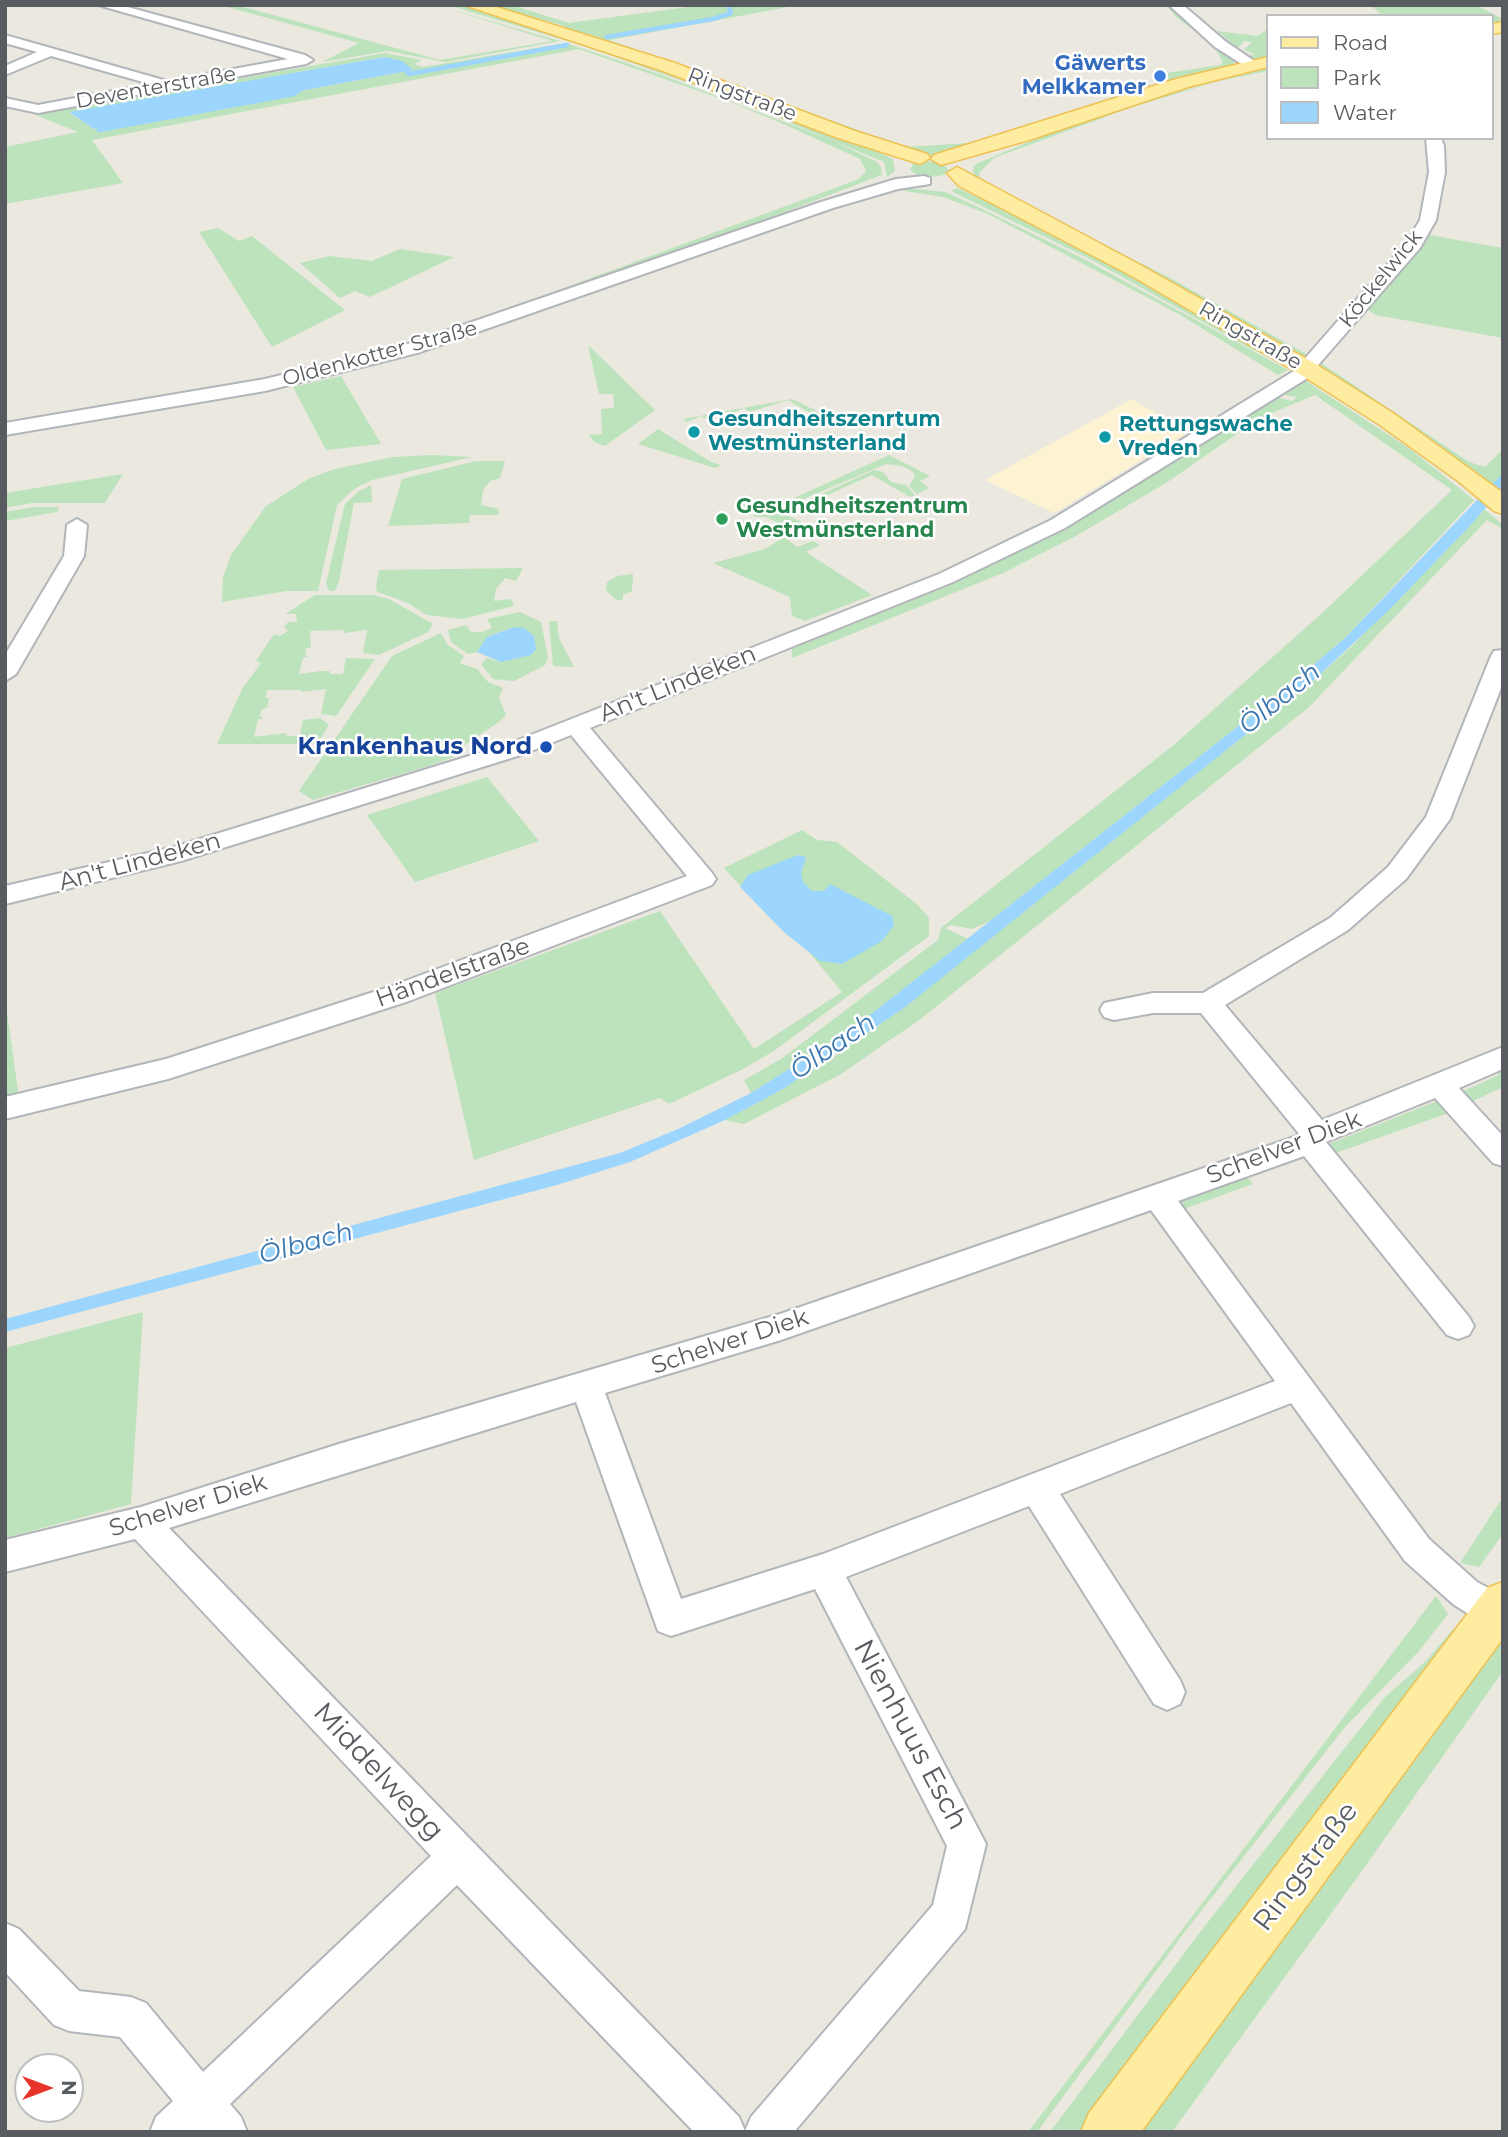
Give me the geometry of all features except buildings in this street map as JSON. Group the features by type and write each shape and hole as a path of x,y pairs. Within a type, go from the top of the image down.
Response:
{"main road":[{"name":"Ringstraße","path":"472,5 668,67 816,122 908,165 929,181 1022,212"},
{"path":"929,181 951,166 1022,136 1182,83 1260,64"},
{"path":"908,165 951,166"},
{"name":"Ringstraße","path":"951,166 966,182 1148,278 1306,368 1385,418 1467,476 1503,506"},
{"name":"Ringstraße","path":"1108,2132 1500,1607"}],"street":[{"name":"Deventerstraße","path":"5,102 38,109 306,61 104,5"},
{"path":"1175,5 1220,44 1260,64"},
{"path":"5,39 170,86"},
{"path":"5,71 51,52"},
{"name":"Köckelwick","path":"1306,368 1413,244 1428,219 1437,172 1434,140"},
{"path":"827,205 908,165"},
{"path":"827,205 896,184 929,181"},
{"name":"Oldenkotter Straße","path":"5,429 220,394 337,369 472,329 827,205"},
{"name":"An't Lindeken","path":"5,895 90,877 268,828 467,766 993,557 1137,478 1300,375 1306,368"},
{"path":"5,674 74,556 77,525"},
{"path":"1114,1010 1153,1003 1208,1003 1339,924 1397,873 1438,819 1502,656"},
{"name":"Händelstraße","path":"5,1108 168,1069 360,1006 703,880 575,725"},
{"path":"1208,1003 1458,1326"},
{"name":"Schelver Diek","path":"5,1556 141,1522 342,1458 781,1327 1313,1138 1503,1057"},
{"path":"1439,1084 1503,1155"},
{"path":"1157,1195 1417,1550 1465,1593 1500,1607"},
{"path":"586,1386 671,1619 824,1570 1296,1387"},
{"path":"1037,1488 1167,1692"},
{"name":"Middelwegg","path":"141,1522 458,1857 214,2117 171,2132"},
{"name":"Nienhuus Esch","path":"766,2132 951,1915 967,1844 824,1570"},
{"path":"458,1857 724,2132"},
{"path":"5,1943 69,2010 131,2018 214,2117"}],"shaded area":[{"path":"1132,399 1188,432 1054,513 985,480"}],"green space":[{"path":"220,5 236,5 440,60 553,41 435,5 560,41 445,62 388,51 322,62 359,43"},
{"path":"448,5 461,5 576,39 819,126 893,159 895,171 887,177 884,162 728,97 587,47"},
{"path":"485,5 511,5 569,23 702,5 799,5 610,40 905,147 985,142 1149,84 1152,88 942,156 917,155 559,28 562,25"},
{"path":"1166,5 1171,5 1231,56 1235,60 1233,66 1163,84 1155,83 1166,77 1159,74 1221,65 1223,62 1214,46 1176,17"},
{"path":"1370,5 1476,5 1493,14 1381,14"},
{"path":"1494,14 1503,19 1503,25 1494,26"},
{"path":"1266,30 1266,59 1248,56 1255,54 1244,50 1252,42 1244,41 1238,48 1217,31 1258,36"},
{"path":"566,43 662,75 836,142 877,162 882,175 732,232 537,298 859,179 866,171 860,159 788,126 733,103 579,49 92,140 123,183 5,204 5,147 78,132 33,114 385,53 422,60 414,64 423,67","holes":["385,57 413,70 95,129 69,113"]},
{"path":"1266,69 1266,71 1219,81 1132,107 994,158 979,173 980,182 1170,278 1310,356 1305,358 973,183 974,166 978,163 1036,139 1158,97"},
{"path":"1437,140 1444,140 1444,175 1440,205 1429,235 1503,248 1503,338 1376,315 1368,310 1368,305 1424,234"},
{"path":"924,161 939,162 949,170 944,175 931,177 917,175 910,170 913,164"},
{"path":"906,188 945,192 978,207 1080,257 1288,370 1278,375 1177,313 988,214 943,197 899,190"},
{"path":"957,188 1012,213 1165,293 1282,363 1253,350 1090,259 951,191"},
{"path":"218,228 239,241 252,236 345,310 272,347 199,232"},
{"path":"400,249 454,257 370,297 355,291 340,298 300,263 329,256 372,261"},
{"path":"588,345 655,410 605,446 594,442 589,435 602,434 601,409 614,408 613,394 599,394"},
{"path":"1318,361 1469,462 1485,467 1503,449 1503,493 1475,471 1320,371 1316,363"},
{"path":"341,376 381,444 326,450 293,387"},
{"path":"1306,381 1410,449 1474,500 1344,639 1274,698 990,921 972,929 951,925 945,928 968,939 851,1030 751,1093 744,1080 781,1059 938,940 941,928 1175,744 1320,615 1452,490 1315,395 1260,418 1166,483 1074,537 1003,573 792,658 792,645 1007,557 1118,496 1275,397 1292,401 1297,397 1280,394"},
{"path":"792,399 829,417 822,420 788,400 750,412 744,408 731,414 727,412 708,420 701,416 687,422 683,419"},
{"path":"658,429 711,462 721,465 715,468 638,444"},
{"path":"889,455 930,476 920,481 929,488 917,494 909,486 915,477 913,472 903,466 886,464 801,500 817,513 811,516 781,504"},
{"path":"393,457 472,457 372,480 354,489 337,505 318,591 287,591 222,602 223,577 231,555 266,506 310,478 335,469"},
{"path":"476,461 505,461 500,478 490,481 483,490 481,505 499,509 498,515 470,515 469,523 388,526 402,479"},
{"path":"874,470 883,472 891,482 906,485 915,495 910,497 872,475 814,501 825,509 820,512 804,502"},
{"path":"123,474 105,503 32,503 5,508 5,493"},
{"path":"371,485 372,502 354,503 339,581 335,591 329,591 326,583 345,504 359,491"},
{"path":"751,501 802,522 790,529 766,517 754,517 754,511 743,505"},
{"path":"34,507 59,507 57,512 5,521 5,512"},
{"path":"1484,509 1503,525 1503,529 1487,520 1309,707 922,1018 841,1074 744,1124 725,1120 830,1060 903,1008 1315,679 1353,645"},
{"path":"784,537 797,547 813,541 820,545 806,552 872,595 805,621 792,616 790,597 713,563 765,549"},
{"path":"523,568 516,581 505,578 496,589 494,601 511,599 514,606 462,619 427,615 408,603 377,592 376,586 379,570"},
{"path":"633,574 632,591 623,595 623,600 616,600 606,590 607,582 617,576"},
{"path":"315,595 373,595 389,599 433,624 428,632 379,655 363,653 367,630 344,633 343,630 310,631 311,648 306,648 305,655 308,656 303,658 299,674 321,671 321,675 322,671 330,671 330,674 343,674 346,658 375,659 336,716 321,714 326,689 301,692 267,690 267,708 262,709 260,716 263,719 258,719 254,737 277,734 277,738 278,734 287,733 286,736 300,736 303,720 320,718 329,725 317,744 217,744 242,689 261,663 256,661 274,634 280,636 288,631 284,627 288,622 297,622 296,614 285,614"},
{"path":"520,612 541,622 548,657 545,665 514,681 493,679 481,664 487,658 501,662 514,627 487,637 477,652 468,654 451,642 448,630 466,625 471,632 482,632 492,628 487,619"},
{"path":"549,621 557,621 559,638 574,667 553,666"},
{"path":"441,633 447,644 464,656 460,663 477,669 488,682 503,688 499,697 506,715 457,750 455,756 432,765 313,800 299,791 392,656"},
{"path":"487,777 539,841 415,882 367,815"},
{"path":"802,830 817,840 837,842 918,905 929,918 929,936 774,1051 741,1070 669,1104 660,1098 474,1160 435,993 660,911 754,1049 842,992 809,952 784,932 724,868"},
{"path":"5,998 19,1098 5,1100"},
{"path":"1503,1067 1503,1087 1467,1104 1461,1092 1499,1075 1495,1070"},
{"path":"1437,1101 1454,1111 1330,1155 1326,1145"},
{"path":"1244,1173 1253,1184 1181,1210 1179,1207 1182,1196"},
{"path":"143,1312 131,1504 5,1538 5,1348"},
{"path":"1503,1497 1503,1534 1479,1567 1460,1563"},
{"path":"1436,1596 1448,1614 1420,1650 1345,1727 1184,1933 1037,2132 1028,2132"},
{"path":"1455,1627 1449,1645 1084,2132 1050,2132 1204,1927 1385,1697 1425,1662"},
{"path":"1503,1633 1503,1671 1354,1882 1172,2132 1140,2132"}],"water":[{"path":"385,57 402,61 413,70 94,129 69,112"},
{"name":"Ölbach","path":"1503,473 1503,488 1466,530 1387,612 1315,679 904,1008 783,1089 725,1120 630,1162 557,1185 5,1332 5,1319 620,1153 678,1129 751,1093 851,1030 1274,698 1344,639"},
{"path":"514,627 524,628 534,636 536,649 531,655 501,662 477,652 487,637"},
{"path":"798,855 806,857 801,873 803,882 812,891 824,891 830,884 892,916 894,925 882,941 842,964 820,961 784,932 740,887 748,875"}],"waterway":[{"path":"607,37 713,19 731,13 728,5"},
{"path":"400,66 409,74 567,45"},
{"path":"99,130 294,94 307,85"}],"place":[{"name":"Gäwerts Melkkamer","path":"1160,76"},
{"name":"Gesundheitszenrtum Westmünsterland","path":"694,432"},
{"name":"Rettungswache Vreden","path":"1105,437"},
{"name":"Gesundheitszentrum Westmünsterland","path":"722,519"},
{"name":"Krankenhaus Nord","path":"546,747"}]}
